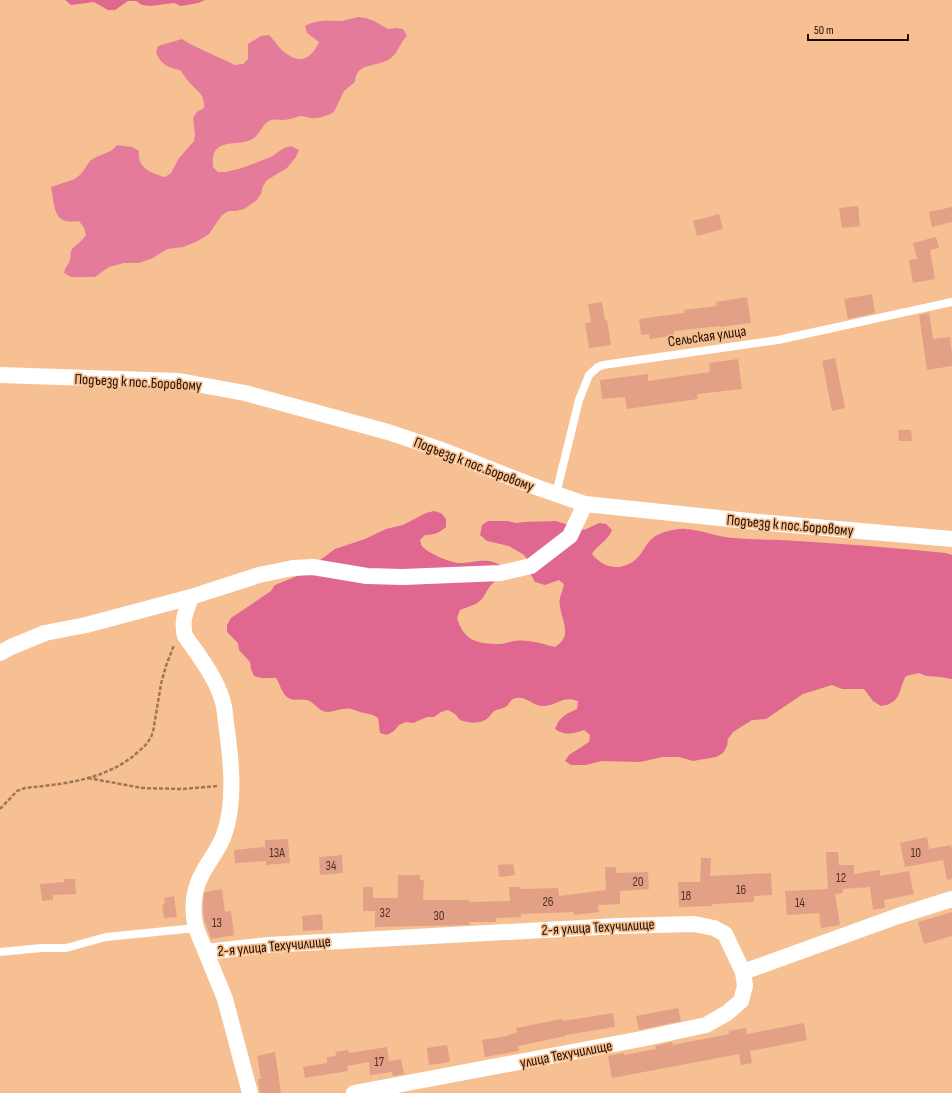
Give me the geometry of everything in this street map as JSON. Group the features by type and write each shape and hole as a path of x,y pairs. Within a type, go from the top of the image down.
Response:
{"street":[{"name":"Подъезд к пос.Боровому","path":"0,375 178,381 245,393 388,432 440,449 585,504 758,522 952,539"},
{"path":"0,653 45,633 86,625 191,596 259,575 293,568 313,566 367,576 403,577 501,573 524,568 531,566 570,536 585,504"},
{"path":"191,596 183,620 185,636 214,678 223,700 228,737 232,796 230,816 219,848 202,872 194,892 192,904 193,916 196,928 225,999 250,1093"},
{"path":"743,972 898,916 952,899"},
{"name":"2-я улица Техучилище","path":"206,952 268,945 618,926 694,924 714,928 725,934 743,972"},
{"name":"улица Техучилище","path":"354,1093 641,1040 706,1025 735,1008 741,1001 745,986 743,972"}],"lane":[{"name":"Сельская улица","path":"556,494 579,400 590,375 598,367 778,340 952,302"},
{"path":"0,952 42,948 66,948 106,937 196,928"}],"path":[{"path":"0,809 17,791 25,788 75,782 106,773 117,768 134,756 151,738 155,723 161,684 183,620"},
{"path":"87,778 142,788 160,789 182,789 231,784"}],"shaded area":[{"path":"65,0 205,0 198,3 181,6 174,3 150,6 142,5 136,1 128,1 115,10 108,10 94,2 71,5"},
{"path":"358,17 374,21 388,29 403,29 407,36 391,58 363,68 359,71 356,75 355,82 344,91 334,112 316,118 301,116 285,120 271,120 266,123 254,138 240,143 226,144 220,146 216,150 213,157 213,167 218,172 226,172 242,168 271,157 284,148 291,146 299,150 296,157 287,168 267,180 256,201 244,209 229,211 222,215 209,234 198,241 183,247 167,249 153,258 139,263 124,263 109,267 95,277 71,277 64,273 70,261 72,249 86,235 84,228 79,221 70,222 64,221 60,218 55,208 51,187 75,179 81,174 90,161 111,151 117,145 132,147 139,151 140,162 146,169 165,177 171,173 179,158 194,141 195,134 193,118 197,112 204,108 202,96 180,70 168,67 160,60 156,53 158,46 182,39 235,65 243,64 248,59 248,44 261,36 269,35 284,52 297,59 302,59 306,58 313,52 319,42 307,33 305,26 319,21 342,21"},
{"path":"434,511 441,513 446,519 446,527 431,535 425,535 420,540 423,547 436,556 453,562 462,563 487,561 502,566 501,575 490,586 482,599 476,604 460,610 457,618 463,632 472,640 492,644 525,641 555,647 560,643 564,638 565,633 560,603 564,584 559,580 545,585 535,582 530,573 530,563 524,555 509,546 487,541 480,535 482,525 488,521 508,521 516,523 556,521 584,530 599,523 606,524 612,530 592,554 602,563 615,567 627,565 633,561 639,556 654,537 678,529 692,530 733,538 834,543 946,553 952,555 952,679 926,676 919,673 906,676 896,699 893,702 881,706 873,701 864,689 842,689 832,685 803,694 766,719 752,720 733,732 728,739 727,746 723,753 716,757 693,761 679,757 663,757 640,762 602,761 586,765 571,765 565,761 569,755 589,742 590,735 584,730 569,734 562,733 555,729 563,716 577,709 578,701 572,699 542,706 525,699 517,698 513,699 507,706 494,711 486,720 475,723 460,720 455,714 448,710 441,712 434,717 427,717 413,723 406,722 399,725 394,731 387,735 380,733 378,718 373,715 349,708 325,712 310,701 287,697 283,693 276,678 262,678 254,676 250,662 239,650 238,643 227,632 227,625 231,618 271,591 275,585 300,575 335,549 365,539 386,529 403,525 426,513"}],"building":[{"path":"858,206 860,226 842,228 839,208"},
{"path":"952,207 952,222 932,227 929,212"},
{"path":"719,214 723,229 697,236 693,221"},
{"path":"936,237 939,248 930,250 935,279 913,283 909,260 917,259 913,243"},
{"path":"872,294 875,313 848,319 844,299"},
{"path":"747,297 751,323 674,331 674,335 650,339 649,334 641,335 639,319 684,313 684,310 717,306 716,302"},
{"path":"602,302 605,320 607,320 611,345 589,348 585,323 591,322 588,304"},
{"path":"929,313 933,339 950,337 952,366 927,370 919,315"},
{"path":"835,358 845,408 832,411 822,361"},
{"path":"738,359 742,389 697,394 698,399 627,409 625,397 602,399 600,380 648,374 648,381 710,372 709,363"},
{"path":"898,430 911,430 912,441 899,441"},
{"path":"927,837 929,849 951,845 952,879 947,880 943,860 905,867 900,843"},
{"path":"288,839 290,863 266,865 266,861 235,863 234,850 265,847 265,840"},
{"path":"826,852 838,852 839,865 854,865 854,874 880,870 880,876 909,871 914,894 884,900 885,908 873,910 870,887 843,889 843,893 835,894 840,925 821,928 819,913 787,915 785,891 828,889"},
{"path":"342,855 343,873 320,875 319,857"},
{"path":"701,858 711,858 710,876 771,873 772,895 754,896 754,902 679,907 678,882 700,882"},
{"path":"513,864 515,875 499,877 498,865"},
{"path":"605,867 616,867 616,873 648,872 649,889 620,891 620,904 598,905 599,912 574,915 574,912 521,914 521,917 496,918 496,922 469,922 470,925 375,927 375,911 363,911 363,887 373,887 373,898 398,898 398,875 420,875 420,880 424,880 423,900 469,900 469,902 510,901 509,887 520,887 520,889 558,888 559,896 606,890"},
{"path":"64,879 75,879 76,894 53,895 53,900 42,901 40,884 64,882"},
{"path":"222,889 225,912 231,911 234,935 211,939 204,919 204,894 205,892"},
{"path":"174,896 177,917 164,918 162,905 165,904 164,898"},
{"path":"952,912 952,936 924,944 918,922"},
{"path":"322,914 323,930 303,931 302,916"},
{"path":"678,1008 681,1021 639,1030 636,1016"},
{"path":"613,1013 615,1027 565,1035 566,1036 518,1046 519,1051 485,1057 482,1040 507,1036 517,1032 516,1028 562,1019 563,1021"},
{"path":"804,1023 807,1040 750,1051 752,1063 741,1065 739,1054 612,1078 608,1056 624,1053 624,1055 656,1049 655,1046 672,1042 673,1045 729,1034 729,1031 746,1028 747,1034"},
{"path":"447,1045 450,1062 429,1065 427,1048"},
{"path":"387,1047 389,1061 401,1059 404,1074 393,1076 392,1072 370,1075 369,1062 347,1066 348,1071 305,1078 303,1067 327,1063 327,1057 336,1056 335,1052 348,1050 349,1053"},
{"path":"275,1052 281,1093 260,1093 258,1079 261,1079 257,1056"}]}
